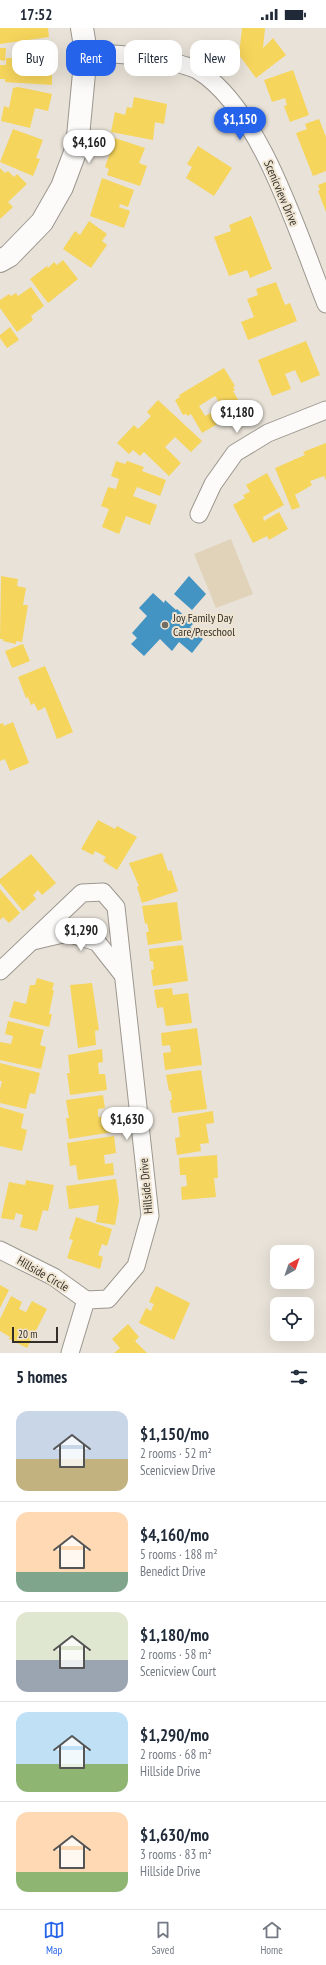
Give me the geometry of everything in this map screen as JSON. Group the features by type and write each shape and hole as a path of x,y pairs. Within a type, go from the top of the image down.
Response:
{"street":[{"path":"82,28 84,40"},
{"name":"Scenicview Drive","path":"116,54 158,58 196,70 220,88 243,117 272,169 326,304"},
{"path":"0,261 10,256 42,222 62,187 77,147 84,76"},
{"path":"199,514 213,484 235,453 268,434 326,410"},
{"name":"Hillside Drive","path":"33,941 82,894 103,892 116,907 150,1216 136,1266 108,1299 86,1300"},
{"path":"0,971 33,941 67,933 97,942 123,975"},
{"name":"Hillside Circle","path":"0,1250 54,1278 86,1300"},
{"path":"70,1353 86,1300"}],"shaded area":[{"path":"231,539 253,594 216,608 194,554"}],"building: Homes":[{"path":"0,28 48,28 49,37 28,40 12,40 12,42 0,44"},
{"path":"242,28 265,28 263,48 273,38 286,55 256,78 240,56"},
{"path":"0,48 6,48 5,61 0,60"},
{"path":"6,58 12,58 12,76 52,76 52,85 5,82 5,79 0,79 0,65 6,65"},
{"path":"293,70 309,115 290,122 284,106 287,105 285,98 272,102 264,80"},
{"path":"18,87 52,94 48,111 35,108 30,128 1,121 4,106 9,108 13,88"},
{"path":"134,97 167,104 164,124 155,122 153,140 111,132 115,112 125,115 127,107 132,108"},
{"path":"319,119 326,137 326,171 313,176 296,133 307,129 305,124"},
{"path":"13,129 43,140 36,158 40,159 33,176 0,162"},
{"path":"115,138 145,148 139,163 147,166 140,186 107,175 109,169 105,167"},
{"path":"198,146 232,168 214,196 186,178 192,167 187,164"},
{"path":"0,168 5,173 8,171 14,177 17,174 27,184 8,202 13,207 0,219"},
{"path":"102,178 134,190 128,207 120,204 119,207 130,211 124,228 90,216"},
{"path":"326,182 326,212 318,191 320,190 318,185"},
{"path":"251,216 272,269 250,278 247,270 229,276 214,237 231,231 229,225"},
{"path":"89,221 107,234 102,241 107,245 91,268 63,249 75,231 80,235"},
{"path":"63,260 78,279 48,303 30,279 47,266 48,268 54,262 57,265"},
{"path":"276,282 285,305 290,303 297,321 248,340 241,322 254,317 247,299 258,295 256,289"},
{"path":"31,287 44,306 31,316 33,320 17,332 0,308 0,300 9,294 11,296 16,293 18,296"},
{"path":"10,327 19,340 7,348 0,338 0,335"},
{"path":"306,341 320,375 301,383 295,370 285,374 291,389 272,396 258,360"},
{"path":"224,368 235,386 233,387 235,390 233,391 243,408 229,417 227,414 217,420 219,423 202,433 191,414 188,416 186,414 183,415 175,400 180,397 179,395","holes":["215,396 222,407 205,416 199,406"]},
{"path":"158,400 202,441 191,452 175,437 165,447 181,463 169,476 144,452 140,456 133,450 129,454 117,443 134,425 138,429 151,416 147,412"},
{"path":"326,443 326,480 324,476 310,481 312,485 295,495 300,507 292,510 275,468 305,455 303,452"},
{"path":"116,461 125,464 127,461 144,467 142,471 166,480 160,496 137,487 133,496 157,505 150,525 126,516 119,534 102,527 109,509 101,506 108,487 116,489 119,479 111,476"},
{"path":"267,473 284,505 263,517 264,521 279,512 288,529 269,540 267,536 253,543 233,505 245,498 243,495 250,492 246,485"},
{"path":"1,576 18,579 17,586 26,588 23,605 28,605 22,642 16,641 16,644 0,639"},
{"path":"23,644 30,661 12,668 5,651"},
{"path":"45,666 73,732 57,739 45,707 38,711 34,703 31,705 28,697 26,698 18,677"},
{"path":"13,722 29,763 10,771 5,759 0,761 0,724 3,723 4,726"},
{"path":"98,820 115,829 117,826 137,837 117,870 103,861 106,857 95,851 93,855 81,849"},
{"path":"162,853 168,871 171,870 178,891 142,903 137,887 139,886 129,863"},
{"path":"31,854 56,883 42,895 38,890 33,895 36,899 23,911 0,883 0,879"},
{"path":"0,889 20,913 9,923 3,917 0,920"},
{"path":"177,902 182,940 148,945 146,932 149,932 147,923 145,924 142,906"},
{"path":"183,945 188,981 153,986 151,970 154,969 153,961 150,961 149,949"},
{"path":"37,978 54,983 49,1014 52,1014 49,1027 9,1017 14,1001 26,1004 30,985 35,985"},
{"path":"92,983 99,1030 95,1031 96,1045 78,1048 70,985"},
{"path":"172,988 173,995 188,993 192,1023 166,1026 163,1007 157,1008 154,990"},
{"path":"8,1021 44,1030 40,1045 46,1047 41,1069 0,1060 0,1042 11,1044 13,1036 5,1034"},
{"path":"197,1028 202,1065 165,1070 163,1053 171,1052 170,1045 162,1046 161,1033"},
{"path":"102,1049 103,1062 98,1063 99,1074 105,1074 107,1090 70,1095 67,1073 70,1073 68,1055"},
{"path":"0,1063 40,1073 35,1094 30,1093 26,1109 0,1103 2,1081 0,1081"},
{"path":"201,1070 207,1109 172,1113 170,1100 172,1100 171,1091 169,1091 166,1075"},
{"path":"103,1095 105,1108 98,1109 98,1117 111,1115 113,1132 69,1139 66,1118 69,1118 66,1100"},
{"path":"0,1107 24,1114 21,1128 27,1130 22,1151 0,1146"},
{"path":"213,1111 214,1123 206,1124 209,1143 200,1144 201,1151 177,1155 175,1138 180,1137 178,1117"},
{"path":"114,1136 116,1153 104,1155 105,1164 113,1163 114,1175 78,1180 76,1165 70,1166 67,1143"},
{"path":"217,1155 218,1178 214,1178 216,1197 182,1200 181,1187 187,1186 186,1175 180,1175 179,1158"},
{"path":"116,1179 119,1201 115,1225 96,1222 99,1205 69,1209 66,1186"},
{"path":"26,1180 54,1185 48,1211 43,1210 37,1231 20,1227 23,1215 16,1213 14,1220 1,1218 9,1182 25,1185"},
{"path":"76,1217 112,1229 107,1246 102,1244 98,1255 103,1257 100,1269 67,1258 73,1240 69,1239"},
{"path":"0,1285 9,1290 0,1308"},
{"path":"156,1286 190,1303 174,1340 139,1323 146,1308 151,1311 154,1304 149,1302"},
{"path":"11,1296 22,1302 19,1309 26,1312 32,1301 47,1309 27,1348 9,1339 10,1337 0,1331 0,1319"},
{"path":"128,1324 139,1337 135,1341 147,1353 114,1353 120,1348 112,1339"}],"building: Schools":[{"path":"189,576 206,594 192,610 174,594"},
{"name":"Joy Family Day Care/Preschool","path":"153,593 164,603 165,600 176,610 177,609 193,624 190,627 203,639 192,653 179,642 172,651 160,639 144,656 131,644 137,638 132,633 147,616 139,608"}],"place":[{"name":"Joy Family Day Care/Preschool","path":"165,625"}]}
